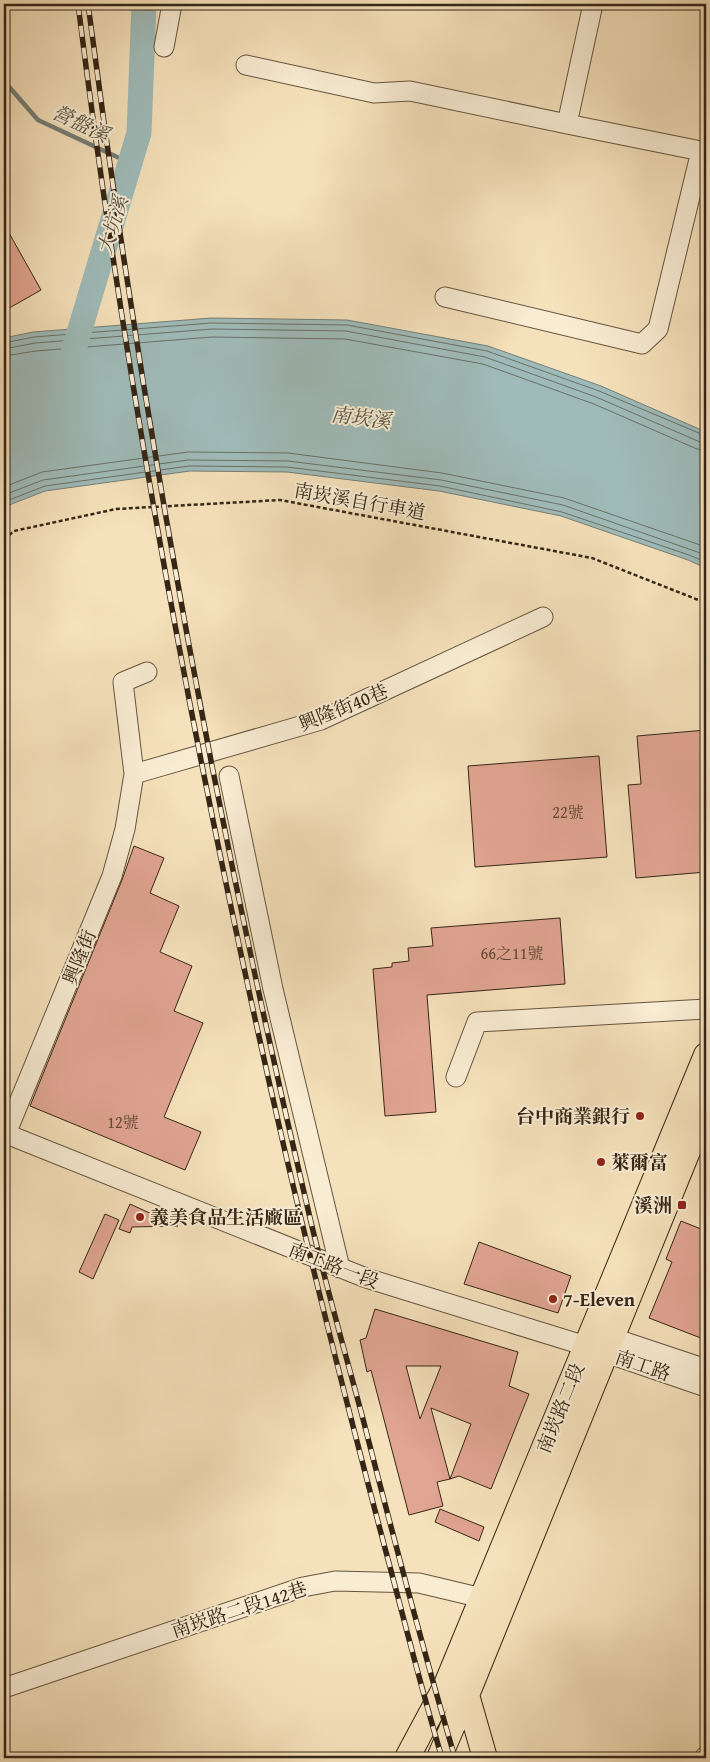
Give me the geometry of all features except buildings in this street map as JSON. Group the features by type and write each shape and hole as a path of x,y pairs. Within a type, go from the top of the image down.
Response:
{"main road":[{"name":"南崁路二段","path":"439,1758 462,1706 602,1345 706,1054"},
{"name":"南崁路二段","path":"417,1751 482,1598 602,1345 706,1107"},
{"path":"455,1664 469,1758"},
{"path":"445,1687 462,1706 485,1758"}],"street":[{"path":"164,47 172,4"},
{"path":"567,124 593,4"},
{"path":"246,65 374,93 410,91 704,152 658,329 642,344 445,297"},
{"name":"興隆街40巷","path":"134,774 321,720 544,617"},
{"name":"興隆街","path":"5,1134 112,876 125,829 134,774 123,682 147,672"},
{"path":"229,776 272,989 340,1268"},
{"path":"456,1077 477,1022 706,1010"},
{"name":"南工路一段","path":"5,1134 366,1278 602,1345"},
{"name":"南工路","path":"602,1345 706,1370"},
{"name":"南工路","path":"602,1345 706,1387"},
{"name":"南崁路二段142巷","path":"4,1688 303,1587 335,1581 419,1583 482,1598"}],"path":[{"name":"南崁溪自行車道","path":"4,539 14,531 116,509 280,500 592,558 706,603"}],"water":[{"name":"南崁溪","path":"211,318 347,320 488,346 601,386 706,432 706,568 561,516 439,491 287,472 190,471 45,491 4,507 4,338 33,332"}],"waterway":[{"name":"大坑溪","path":"69,360 71,359 139,133 144,4"},
{"name":"營盤溪","path":"4,81 38,120 130,163"}],"railway":[{"path":"78,4 118,292 141,435 193,721 222,863 252,1005 309,1253 376,1515 442,1758"},
{"path":"88,4 109,157 156,462 212,766 243,917 275,1068 322,1269 455,1758"}],"place":[{"name":"台中商業銀行","path":"640,1116"},
{"name":"萊爾富","path":"601,1162"},
{"name":"溪洲","path":"682,1205"},
{"name":"義美食品生活廠區","path":"140,1217"},
{"name":"7-Eleven","path":"553,1299"}]}
